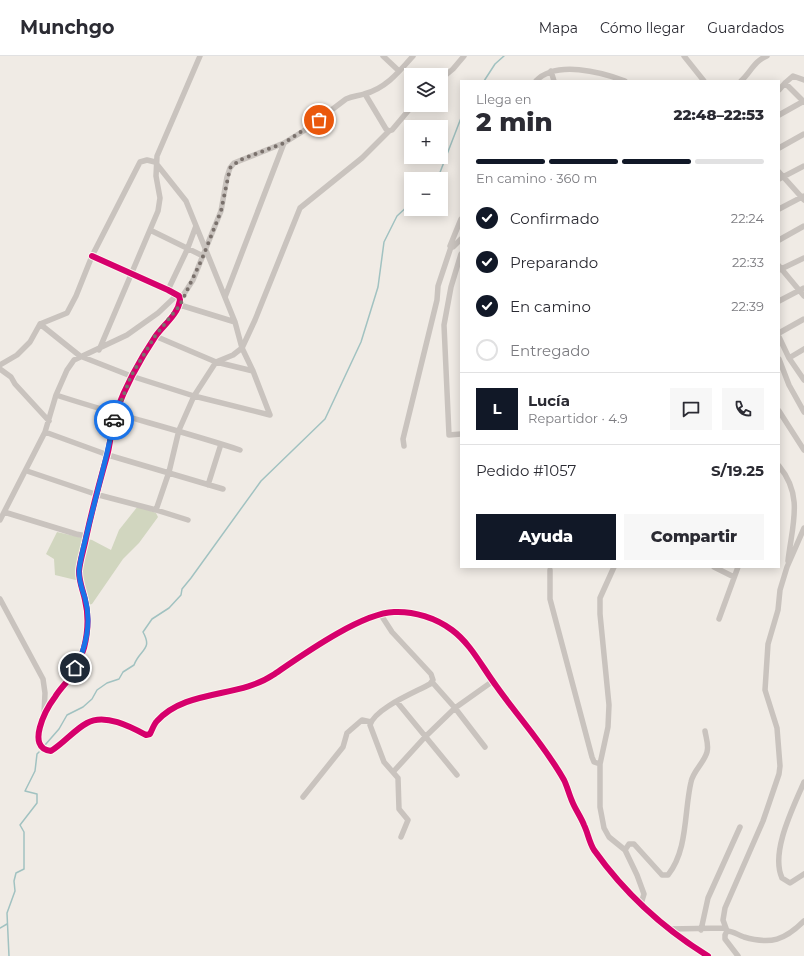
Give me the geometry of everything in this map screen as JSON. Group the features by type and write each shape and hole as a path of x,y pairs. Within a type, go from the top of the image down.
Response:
{"street":[{"path":"99,350 160,204 155,162 200,56"},
{"path":"383,56 399,71"},
{"path":"43,718 50,705 69,679 80,658 86,641 88,618 85,598 80,587 79,572 95,494 108,454 115,414 131,376 155,336 180,303 193,280 221,211 230,168 240,160 284,143 305,130 353,95 365,94 386,84 412,56"},
{"path":"448,73 464,56"},
{"path":"684,56 703,80"},
{"path":"742,80 756,61 766,56"},
{"path":"537,80 544,74 551,71 569,69 600,72 622,80"},
{"path":"551,71 554,80"},
{"path":"780,89 793,76 804,80"},
{"path":"780,114 804,102 785,83"},
{"path":"365,94 386,129 389,130"},
{"path":"156,510 169,472 179,430 194,396 216,362 232,355 242,348 255,320 300,208 362,158 389,130 392,130 407,112"},
{"path":"780,147 804,134"},
{"path":"225,297 284,143"},
{"path":"0,365 17,356 30,342 40,324 67,313 76,296 92,256 140,162 147,160 155,162 186,201 235,322 242,348 253,371 270,415 194,396 131,376 80,356 40,324"},
{"path":"780,209 803,198 781,178 804,166"},
{"path":"404,446 403,439 437,300 438,286 451,247 450,244 460,221"},
{"path":"168,290 188,250 196,226"},
{"path":"780,239 804,226"},
{"path":"150,230 188,250 203,256"},
{"path":"451,247 460,240"},
{"path":"92,256 131,272 168,290 180,298 180,303"},
{"path":"460,257 451,287 444,325 449,435 460,434"},
{"path":"804,258 780,268 802,289 804,296"},
{"path":"780,301 802,289"},
{"path":"0,520 27,471 45,432 56,395 67,370 74,360 80,356 99,350 140,326 158,313 176,296"},
{"path":"180,303 235,322"},
{"path":"780,332 804,319"},
{"path":"155,336 216,362 253,371"},
{"path":"780,339 789,358 804,380"},
{"path":"789,358 804,350"},
{"path":"780,362 789,385 804,412"},
{"path":"0,369 11,377 15,384 49,421"},
{"path":"56,395 115,414 179,430 240,450"},
{"path":"780,413 804,450"},
{"path":"45,432 108,454 223,489"},
{"path":"208,485 221,444"},
{"path":"780,467 792,485 795,498 787,567"},
{"path":"27,471 95,494 188,520"},
{"path":"4,512 86,536"},
{"path":"738,956 725,939 726,930 723,920 725,908 763,821 779,774 780,766 777,728 765,690 768,644 775,623 780,590 787,567 804,528"},
{"path":"614,568 600,598 600,614 609,705 608,727 600,764 600,807 604,828 609,837 624,850 644,894 641,904"},
{"path":"716,568 734,577"},
{"path":"719,619 738,568"},
{"path":"550,570 550,599 556,624 575,687 592,757 594,762 600,764"},
{"path":"0,599 43,679 46,693 38,744 44,750 51,751 57,748 87,723 95,719 120,723 146,735 150,734 156,722 166,713 177,707 194,700 261,684 305,654 369,618 393,612 415,614 427,617 450,628 465,640 493,681 544,747 565,781 572,803 585,826 595,851 641,904 668,929 708,956"},
{"path":"381,615 392,632 431,674 432,682 455,708 485,747"},
{"path":"394,771 425,736 455,708 493,681"},
{"path":"401,837 408,820 399,809 399,783 394,771 382,758 370,725 378,714 432,682"},
{"path":"397,702 457,775"},
{"path":"303,797 343,747 349,730 362,720 371,722"},
{"path":"624,850 629,844 634,844 659,872 665,876 670,873 676,862 683,835 691,782 707,753 705,731"},
{"path":"804,782 783,838 779,868 782,878 790,883 798,880 804,874"},
{"path":"701,930 708,898 740,827"},
{"path":"668,929 726,930 746,938 773,941 792,933 804,921"}],"green space":[{"path":"138,506 156,513 158,517 139,543 123,559 92,604 88,605 84,582 55,575 54,559 46,554 57,532 92,540 111,550 119,530"}],"waterway":[{"path":"485,80 495,64 504,56"},
{"path":"440,172 460,121"},
{"path":"45,745 59,729 67,715 83,707 92,699 97,690 107,683 119,679 123,672 134,665 146,646 147,642 143,632 152,619 169,608 181,595 182,589 261,481 325,419 361,342 378,287 384,242 397,216 404,210"},
{"path":"9,956 7,913 15,891 14,881 16,873 24,869 24,832 20,825 37,803 37,794 25,791 35,771 37,754 39,752"},
{"path":"0,928 7,924"}],"cycle path":[{"path":"92,256 168,290 179,296 180,300 179,305 173,315 155,337 138,364 124,392 114,417 108,451 93,507 79,571 88,624 84,648 70,678 60,689 43,719 38,736 39,743 43,748 51,751 82,726 94,720 110,720 133,728 146,735 150,734 156,722 169,711 197,698 245,687 259,682 273,675 299,657 349,627 365,620 380,614 394,612 424,616 439,622 452,630 465,642 476,656 505,699 557,768 564,780 592,847 606,866 646,909 676,934 708,956"}],"way so far":[{"path":"114,420 115,414 131,376 155,336 180,305 180,300 193,280 221,211 230,168 234,163 240,160 284,143 319,120"}],"route":[{"path":"75,668 86,641 88,618 85,598 80,587 79,580 80,562 95,494 108,454 114,420"}]}
